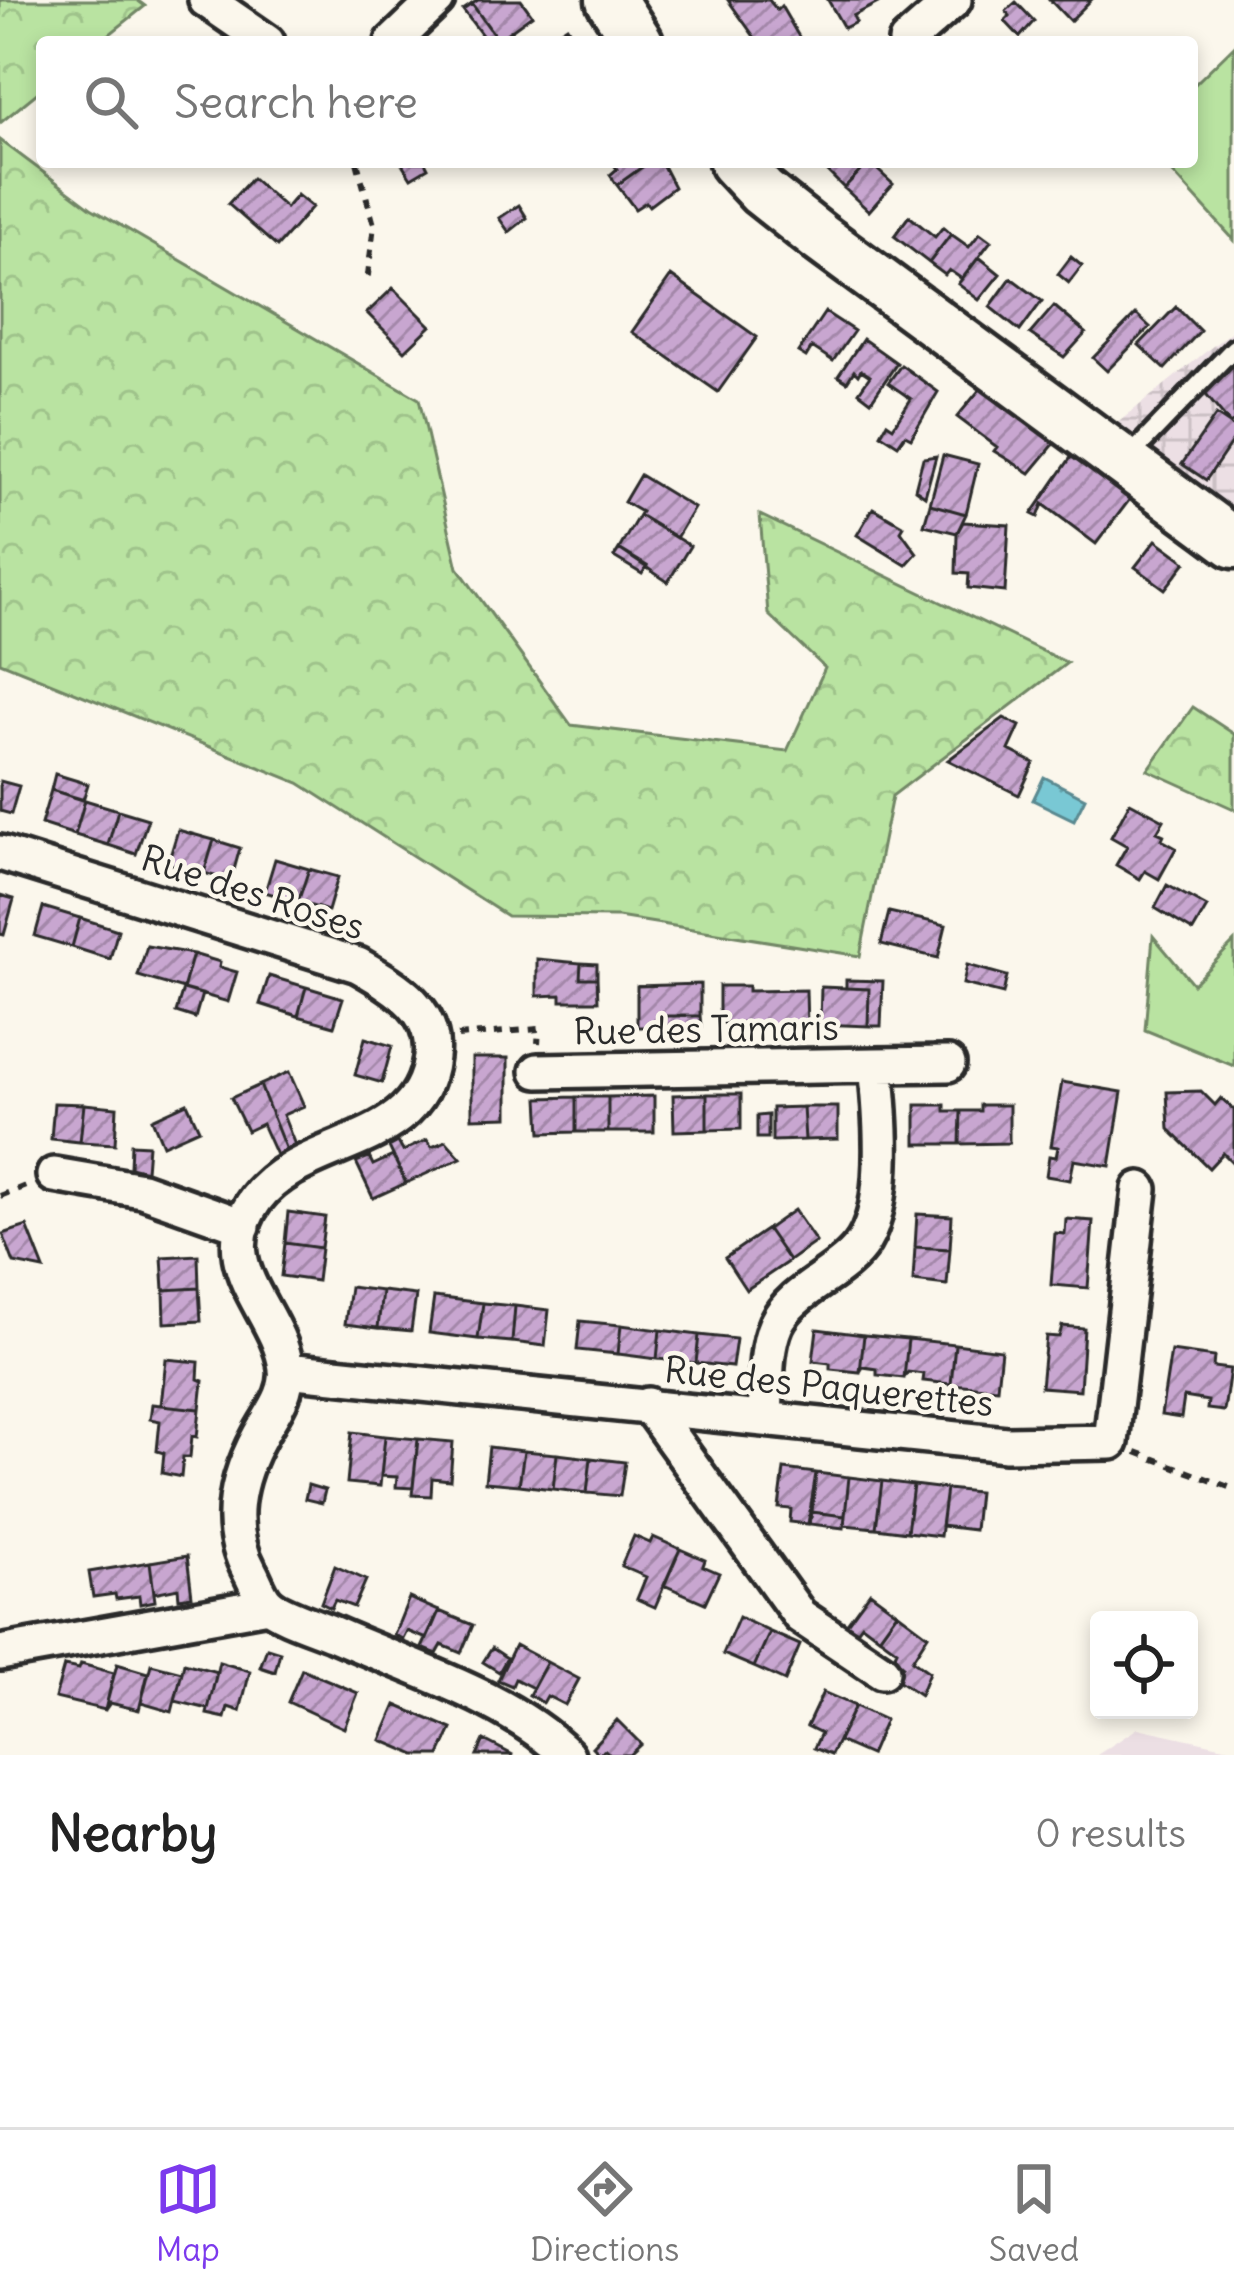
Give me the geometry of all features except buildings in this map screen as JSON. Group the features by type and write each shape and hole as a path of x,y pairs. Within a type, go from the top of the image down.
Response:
{"main road":[{"path":"610,0 634,36"},
{"path":"753,169 820,238 1234,543"}],"street":[{"path":"206,0 258,36"},
{"path":"399,36 437,0"},
{"path":"913,36 954,0"},
{"name":"Rue des Roses","path":"0,854 358,965 397,988 422,1013 433,1038"},
{"path":"268,1605 241,1556 234,1500 258,1439 282,1397 286,1370 244,1275 243,1226 256,1199 284,1172 375,1132 411,1108 427,1081 433,1038"},
{"name":"Rue des Tamaris","path":"538,1071 948,1064"},
{"name":"Rue des Tamaris","path":"765,1417 769,1354 777,1323 794,1303 848,1262 866,1237 878,1205 876,1065"},
{"path":"54,1175 142,1190 243,1226"},
{"path":"1111,1442 1140,1190"},
{"name":"Rue des Paquerettes","path":"286,1370 1006,1444 1111,1442"},
{"path":"648,1406 800,1616 881,1671"},
{"path":"0,1653 268,1605 496,1706 550,1738 567,1755"}],"lane":[{"path":"1124,463 1234,348"}],"path":[{"path":"359,168 374,225 367,283"},
{"path":"433,1038 538,1029 538,1071"},
{"path":"1111,1442 1234,1489"}],"shaded area":[{"path":"1234,329 1234,513 1115,425"},
{"path":"1138,1728 1234,1749 1234,1755 1097,1755"}],"green space":[{"path":"0,0 137,0 145,6 108,36 36,36 36,94 0,123"},
{"path":"1234,46 1234,240 1168,168 1198,168 1198,81"},
{"path":"0,140 91,208 419,399 458,568 571,725 787,751 825,668 768,614 760,515 1067,663 892,796 860,956 618,917 507,916 299,783 0,662"},
{"path":"1193,707 1234,734 1234,809 1148,770"},
{"path":"1153,936 1193,984 1234,942 1234,1066 1145,1030"}],"water":[{"path":"1044,777 1085,798 1074,820 1033,800"}]}
